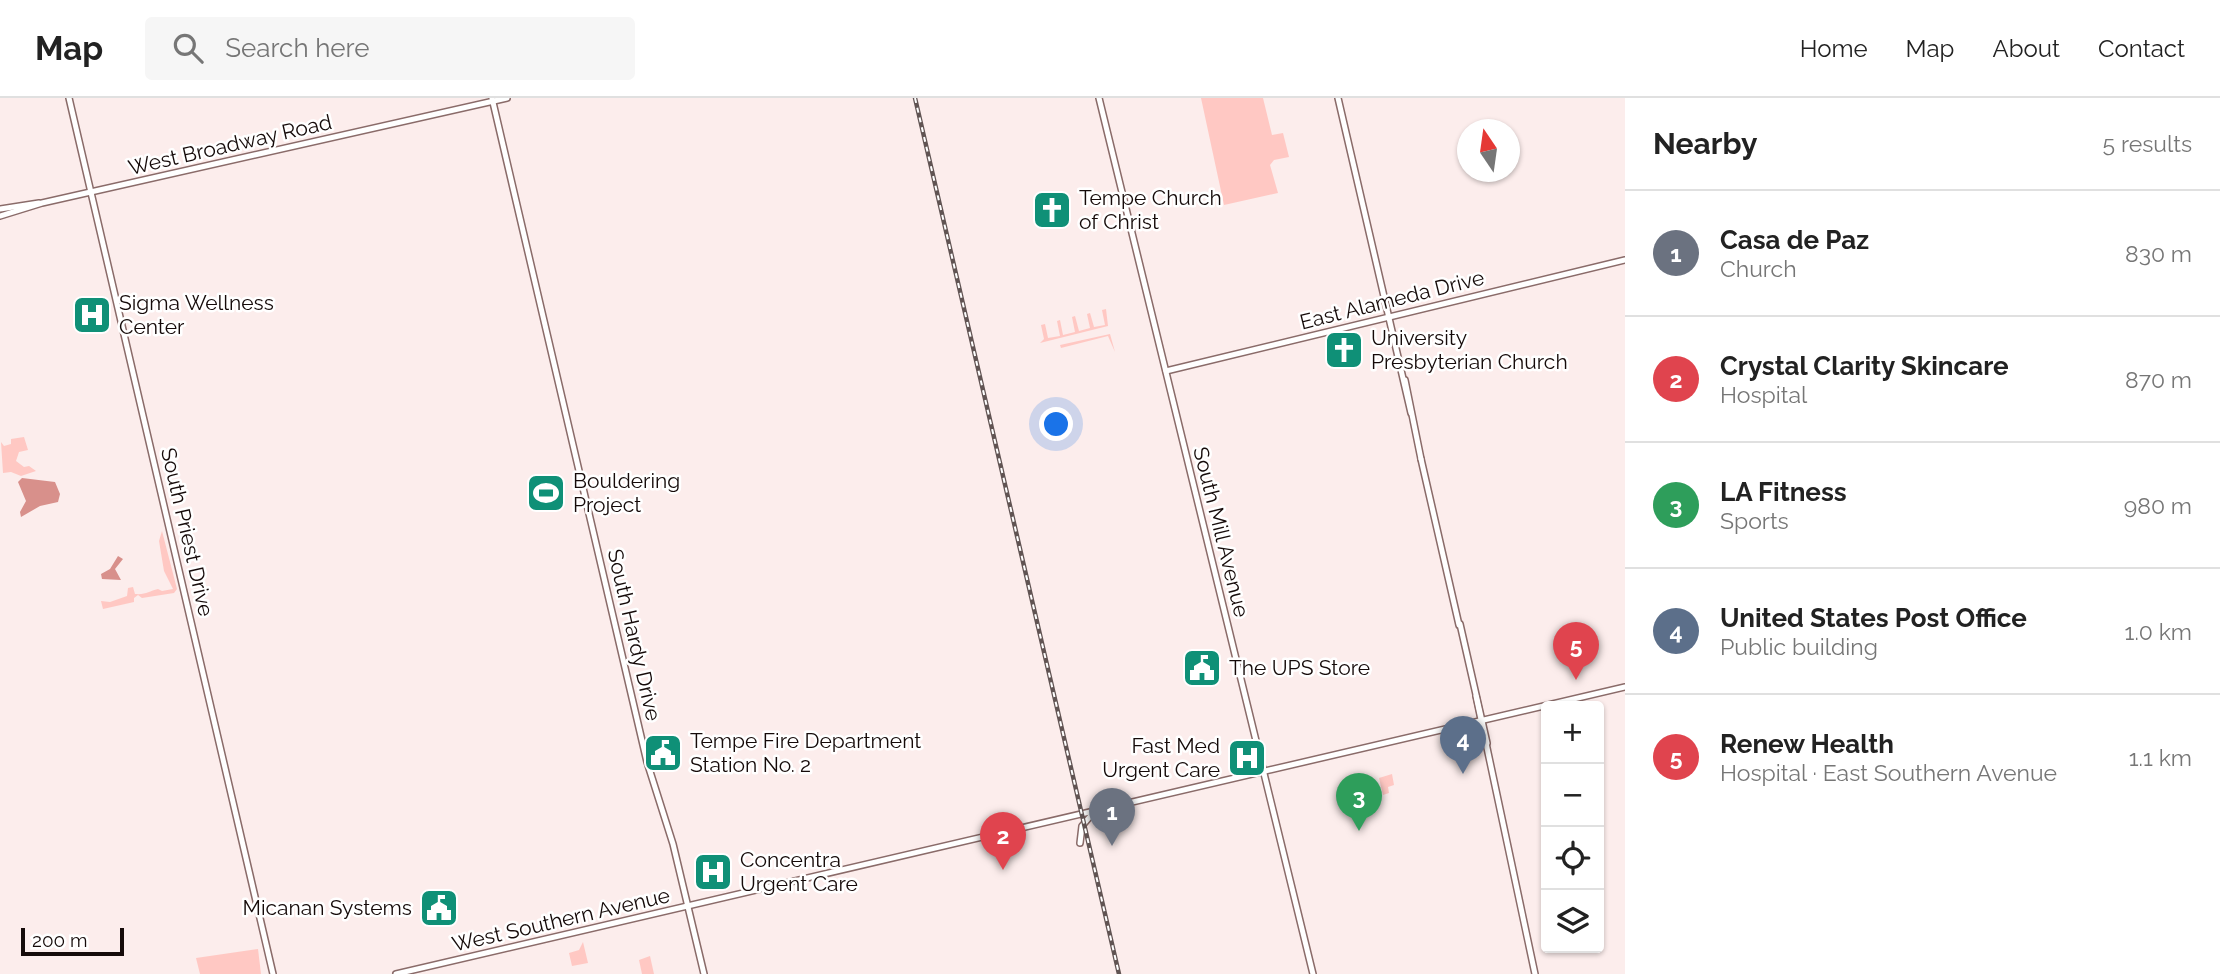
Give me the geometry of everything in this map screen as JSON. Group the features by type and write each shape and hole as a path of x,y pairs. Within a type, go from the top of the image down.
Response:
{"main road":[{"name":"South Priest Drive","path":"69,98 273,974"},
{"name":"West Broadway Road","path":"0,216 42,203 507,98"},
{"name":"South Mill Avenue","path":"1099,98 1313,974"},
{"path":"1338,98 1482,721 1535,973"},
{"name":"South Hardy Drive","path":"492,100 649,770 673,844 703,974"},
{"name":"West Broadway Road","path":"0,208 42,203"},
{"name":"East Alameda Drive","path":"1166,371 1625,260"},
{"name":"West Southern Avenue","path":"396,974 1625,687"},
{"path":"1080,843 1082,826 1093,813"}],"shaded area":[{"path":"1201,98 1263,98 1272,135 1283,133 1289,157 1274,160 1270,165 1278,193 1224,205"},
{"path":"1106,309 1108,326 1040,343 1044,339 1041,325 1045,324 1048,338 1060,336 1057,321 1060,320 1063,335 1075,332 1072,317 1075,316 1079,331 1090,328 1087,314 1090,313 1094,327 1105,325 1102,310"},
{"path":"1110,334 1115,352 1108,336 1061,348 1060,345"},
{"path":"24,437 28,450 19,452 16,461 36,471 21,476 11,472 3,473 1,442 4,446 11,444 11,439"},
{"path":"22,478 55,482 60,494 58,502 40,506 21,517 20,512 26,501 18,482"},
{"path":"162,531 177,589 174,593 142,598 138,595 134,602 103,609 101,601 110,602 127,596 128,588 133,587 135,594 173,589 164,571 159,541"},
{"path":"118,556 123,559 115,569 121,580 102,579 101,574 110,569"},
{"path":"1392,774 1394,785 1388,787 1389,793 1383,795 1379,778"},
{"path":"583,942 588,963 572,966 569,953 579,950"},
{"path":"258,949 261,974 200,974 196,958"},
{"path":"650,956 654,974 642,974 639,960"}],"railway":[{"path":"915,98 1119,974"}],"place":[{"name":"Tempe Church of Christ","path":"1052,210"},
{"name":"Sigma Wellness Center","path":"92,315"},
{"name":"University Presbyterian Church","path":"1344,350"},
{"name":"Bouldering Project","path":"546,493"},
{"name":"The UPS Store","path":"1202,668"},
{"name":"Renew Health","path":"1576,680"},
{"name":"Tempe Fire Department Station No. 2","path":"663,753"},
{"name":"Fast Med Urgent Care","path":"1247,758"},
{"name":"United States Post Office","path":"1463,774"},
{"name":"LA Fitness","path":"1359,831"},
{"name":"Casa de Paz","path":"1112,846"},
{"name":"Crystal Clarity Skincare","path":"1003,870"},
{"name":"Concentra Urgent Care","path":"713,872"},
{"name":"Micanan Systems","path":"439,908"}]}
